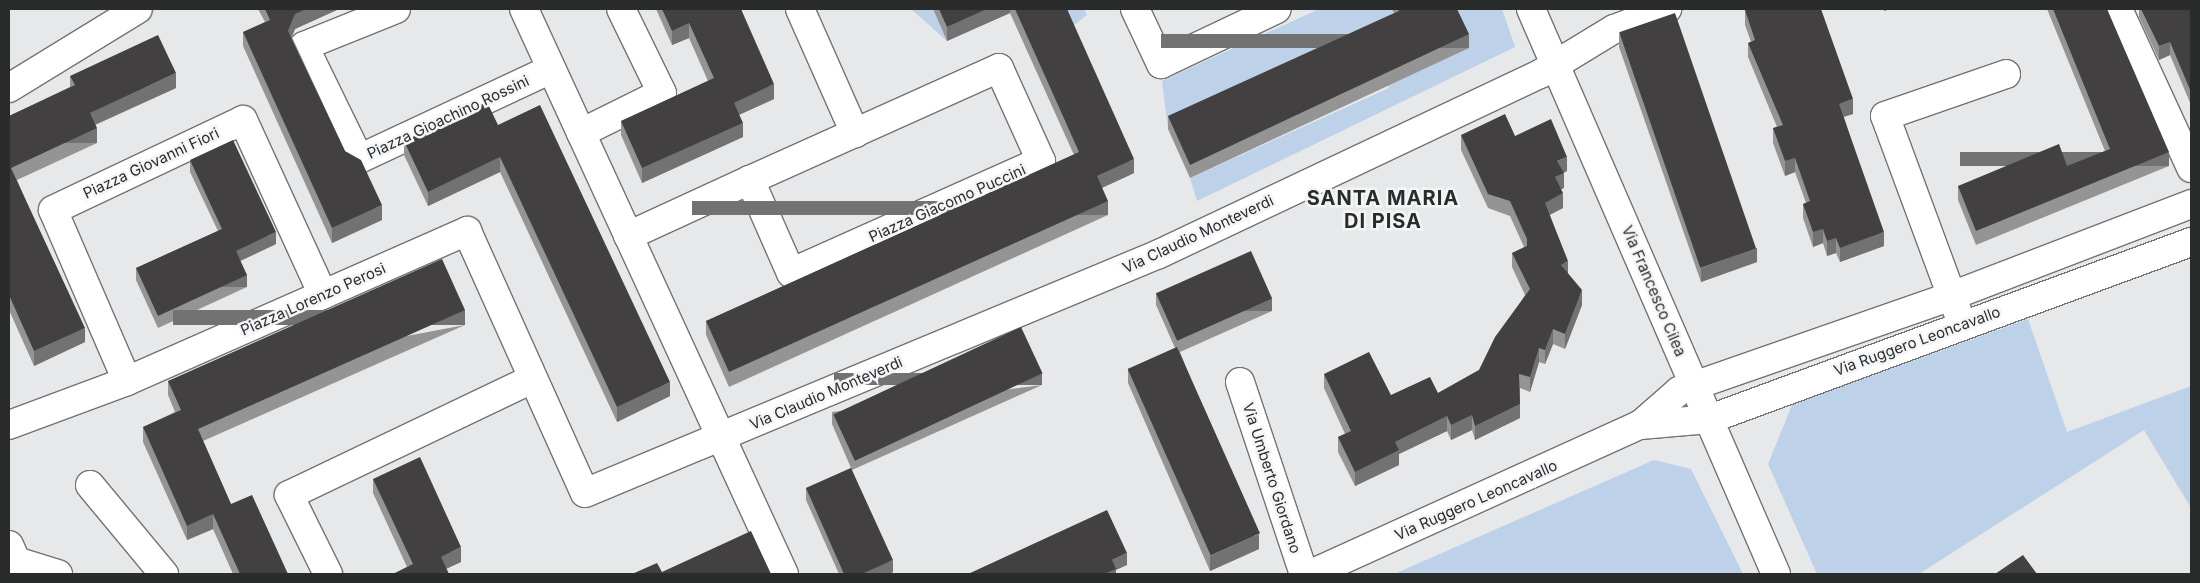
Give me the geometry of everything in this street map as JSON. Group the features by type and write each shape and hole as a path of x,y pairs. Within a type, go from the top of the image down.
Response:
{"street":[{"path":"9,88 138,9"},
{"name":"Piazza Gioachino Rossini","path":"396,9 304,46 359,159 552,69"},
{"path":"524,9 719,438 784,574"},
{"path":"581,133 662,93 621,9"},
{"path":"800,9 855,133"},
{"path":"1120,9 1136,43 1148,38"},
{"path":"1135,9 1161,64 1277,9"},
{"name":"Via Francesco Cilea","path":"1531,9 1687,388 1710,419 1776,574"},
{"name":"Via Claudio Monteverdi","path":"719,438 1159,254 1556,66 1614,29 1667,9"},
{"path":"2118,9 2191,168"},
{"name":"Piazza Giacomo Puccini","path":"628,236 750,180 999,68 1041,161 792,273 750,180"},
{"path":"1960,324 1954,295 1885,116 2006,74"},
{"name":"Piazza Giovanni Fiori","path":"127,381 53,210 243,120 323,294"},
{"name":"Via Ruggero Leoncavallo","path":"1312,574 1640,425 1687,388 1954,295 2191,204"},
{"name":"Piazza Lorenzo Perosi","path":"9,425 127,381 467,231 532,379 585,493 719,438"},
{"name":"Via Ruggero Leoncavallo","path":"1640,425 1710,419 1960,324 2191,242"},
{"path":"328,574 289,496 532,379"},
{"name":"Via Umberto Giordano","path":"1240,382 1304,574"},
{"path":"90,485 164,574"},
{"path":"11,560 58,574"}],"shaded area":[{"path":"911,9 933,9 947,41"},
{"path":"1060,9 1084,9 1087,15 1069,29"},
{"path":"1319,9 1502,9 1515,47 1197,201 1190,178 1389,88 1367,39 1168,129 1162,81"},
{"path":"2028,319 2067,432 2191,386 2191,508 2144,430 1919,574 1817,574 1768,464 1792,405"},
{"path":"1654,460 1691,469 1743,574 1394,574"}],"building":[{"path":"265,9 307,9 295,14 288,31 345,151 361,160 382,205 332,228 243,32 270,20"},
{"path":"662,9 741,9 774,84 734,103 743,123 642,168 621,121 714,78 689,23 672,31"},
{"path":"939,9 987,9 947,27"},
{"path":"1015,9 1067,9 1134,159 1097,176 1108,201 729,372 706,321 1079,152"},
{"path":"1398,9 1457,9 1469,34 1190,165 1168,116 1399,11"},
{"path":"1821,9 1853,99 1839,104 1884,232 1840,248 1836,238 1827,241 1823,229 1813,232 1803,204 1810,201 1795,158 1785,161 1773,128 1783,125 1748,43 1755,40 1745,10"},
{"path":"2053,9 2107,9 2169,152 1976,231 1958,186 2059,144 2067,166 2110,149"},
{"path":"2141,9 2191,9 2191,92 2170,42 2159,46"},
{"path":"1675,13 1756,248 1700,268 1619,32"},
{"path":"158,35 176,73 90,113 97,128 11,168 85,328 34,351 9,295 9,116 75,85 70,76"},
{"path":"487,102 498,125 540,105 670,382 617,407 500,157 428,192 404,141"},
{"path":"1505,114 1515,136 1551,119 1567,157 1557,161 1564,173 1555,177 1563,193 1545,203 1568,261 1561,265 1582,290 1565,334 1553,329 1545,350 1539,348 1530,377 1519,374 1520,404 1475,426 1472,415 1451,425 1447,416 1395,442 1399,450 1355,472 1338,437 1351,431 1324,374 1369,352 1391,395 1430,377 1438,393 1479,370 1495,337 1530,289 1512,253 1527,246 1527,239 1510,201 1488,194 1461,135"},
{"path":"233,140 276,232 236,251 247,275 158,316 136,268 222,229 190,160"},
{"path":"1251,251 1272,299 1177,341 1156,293"},
{"path":"442,259 465,310 198,429 231,504 252,495 288,574 240,574 213,514 187,526 143,427 181,410 168,381"},
{"path":"1021,327 1043,373 855,461 833,414"},
{"path":"1177,347 1260,533 1211,555 1128,369"},
{"path":"420,457 461,547 441,557 449,574 395,573 413,564 373,479"},
{"path":"851,468 893,560 862,574 844,574 806,488"},
{"path":"1107,510 1127,553 1112,560 1116,569 1104,574 968,574"},
{"path":"751,531 771,574 632,574 657,563 662,572"},
{"path":"2023,555 2037,574 1995,574"}],"district":[{"name":"SANTA MARIA DI PISA","path":"1383,210"}]}
